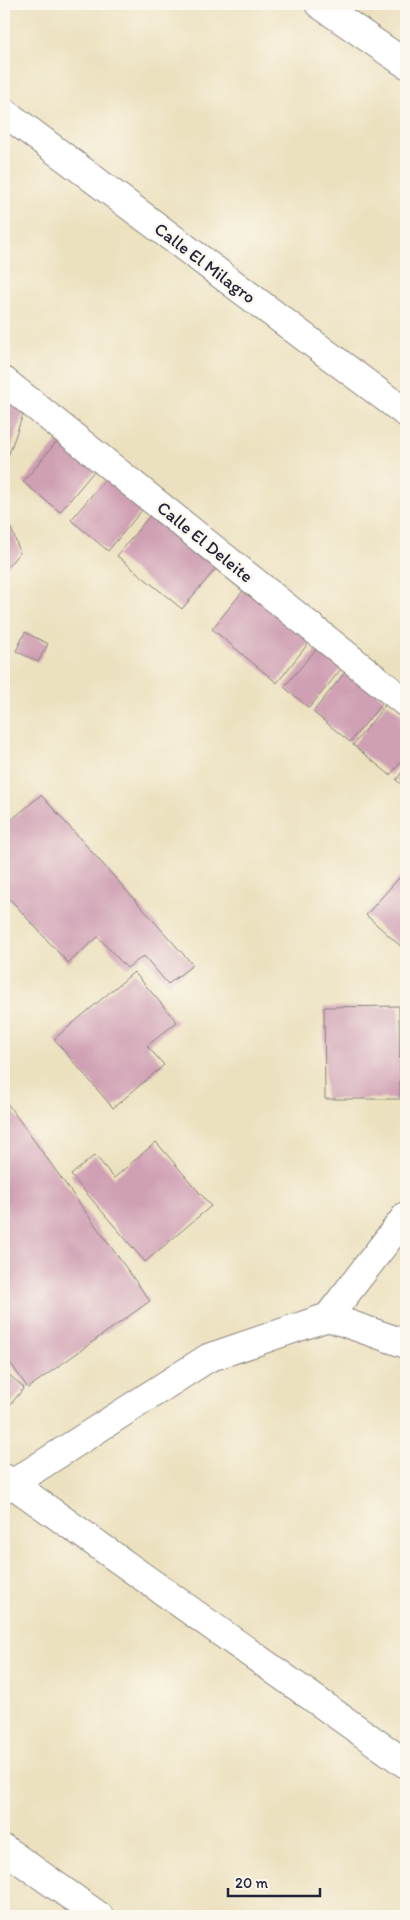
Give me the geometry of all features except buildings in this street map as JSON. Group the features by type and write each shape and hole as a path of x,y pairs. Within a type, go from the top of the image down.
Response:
{"street":[{"path":"319,4 406,64"},
{"name":"Calle El Milagro","path":"4,112 406,413"},
{"name":"Calle El Deleite","path":"4,381 406,703"},
{"path":"406,1216 328,1317 208,1358 6,1484 406,1764"},
{"path":"328,1317 406,1344"},
{"path":"4,1849 99,1916"}]}
